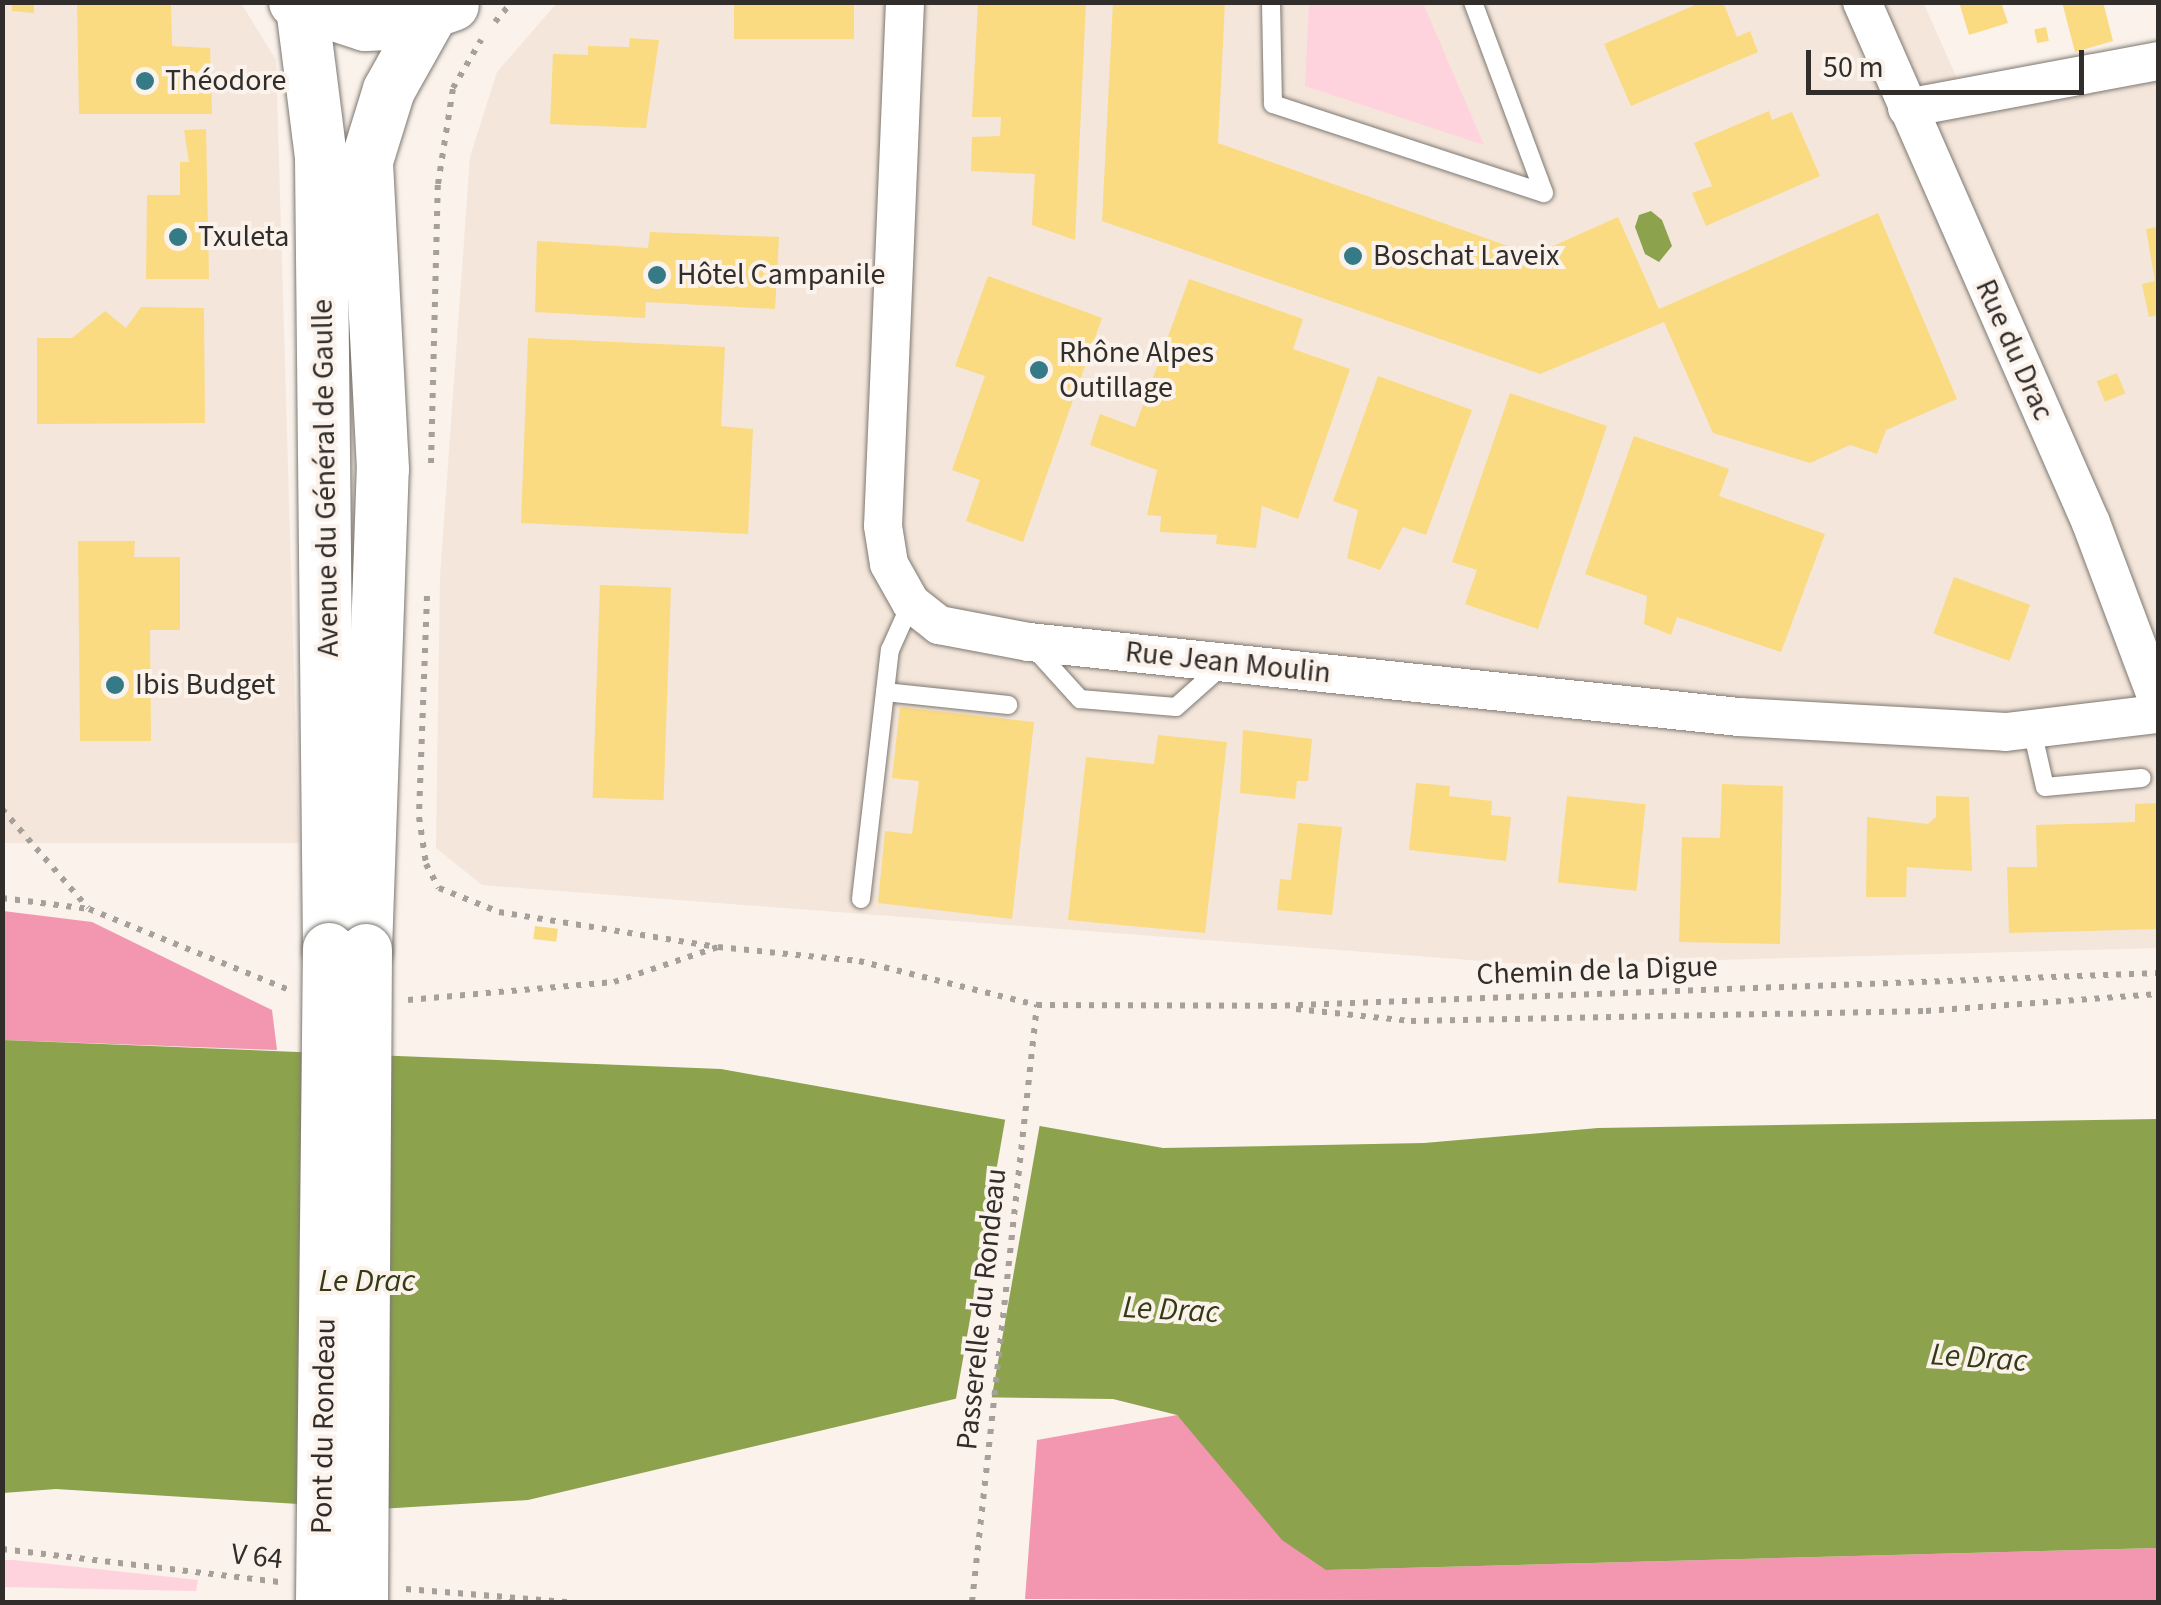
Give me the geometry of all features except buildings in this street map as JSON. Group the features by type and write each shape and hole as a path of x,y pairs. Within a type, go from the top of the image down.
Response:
{"main road":[{"path":"299,5 365,26 444,10"},
{"name":"Avenue du Général de Gaulle","path":"299,5 321,158 347,950"},
{"path":"379,1596 347,950 383,525 368,160 389,90 444,10"},
{"name":"Pont du Rondeau","path":"303,1593 347,950"}],"street":[{"path":"905,2 883,526 889,564 911,603"},
{"name":"Rue du Drac","path":"1862,2 2091,523 2158,701"},
{"path":"1907,108 2158,60"},
{"name":"Rue Jean Moulin","path":"911,603 939,625 1028,642 1739,718 2032,730 2158,714"}],"lane":[{"path":"1271,2 1272,104 1544,193 1473,2"},
{"path":"861,899 890,650 911,603"},
{"path":"1028,642 1080,699 1176,707 1225,663"},
{"path":"884,692 1008,705"},
{"path":"2032,730 2045,787 2142,778"}],"path":[{"path":"430,470 438,184 453,88 484,36 512,2"},
{"name":"Chemin de la Digue","path":"427,583 419,818 426,864 439,888 499,912 718,947 860,961 1037,1005 1272,1006 2158,973"},
{"path":"2,810 89,910"},
{"path":"2,898 89,910 297,993"},
{"path":"395,999 434,1002 614,982 718,947"},
{"path":"1272,1006 1412,1021 1926,1011 2158,994"},
{"name":"Passerelle du Rondeau","path":"972,1602 1037,1005"},
{"name":"V 64","path":"2,1550 303,1593"},
{"path":"379,1596 569,1602"}],"shaded area":[{"path":"1923,2 1967,101 2158,65 2158,948 1535,965 482,885 436,848 440,578 470,157 497,72 557,3"},
{"path":"2,3 241,3 276,60 299,843 3,843"},
{"path":"1309,3 1423,3 1484,145 1305,86"},
{"path":"3,911 92,922 272,1010 277,1050 3,1040"},
{"path":"1177,1415 1326,1570 2158,1548 2158,1602 1025,1599 1037,1440"},
{"path":"3,1560 198,1580 196,1591 3,1587"}],"water":[{"path":"1651,211 1662,220 1672,246 1659,262 1645,254 1635,227 1639,215"},
{"name":"Le Drac","path":"3,1040 721,1069 1163,1148 1424,1143 1598,1128 2158,1119 2158,1548 1326,1570 1282,1540 1177,1415 1113,1399 963,1397 528,1500 379,1509 56,1489 3,1493"}],"pier":[{"path":"1006,1115 1040,1121 990,1406 956,1400"}],"place":[{"name":"Théodore","path":"145,81"},
{"name":"Txuleta","path":"178,237"},
{"name":"Boschat Laveix","path":"1353,256"},
{"name":"Hôtel Campanile","path":"657,275"},
{"name":"Rhône Alpes Outillage","path":"1039,370"},
{"name":"Ibis Budget","path":"115,685"}]}
